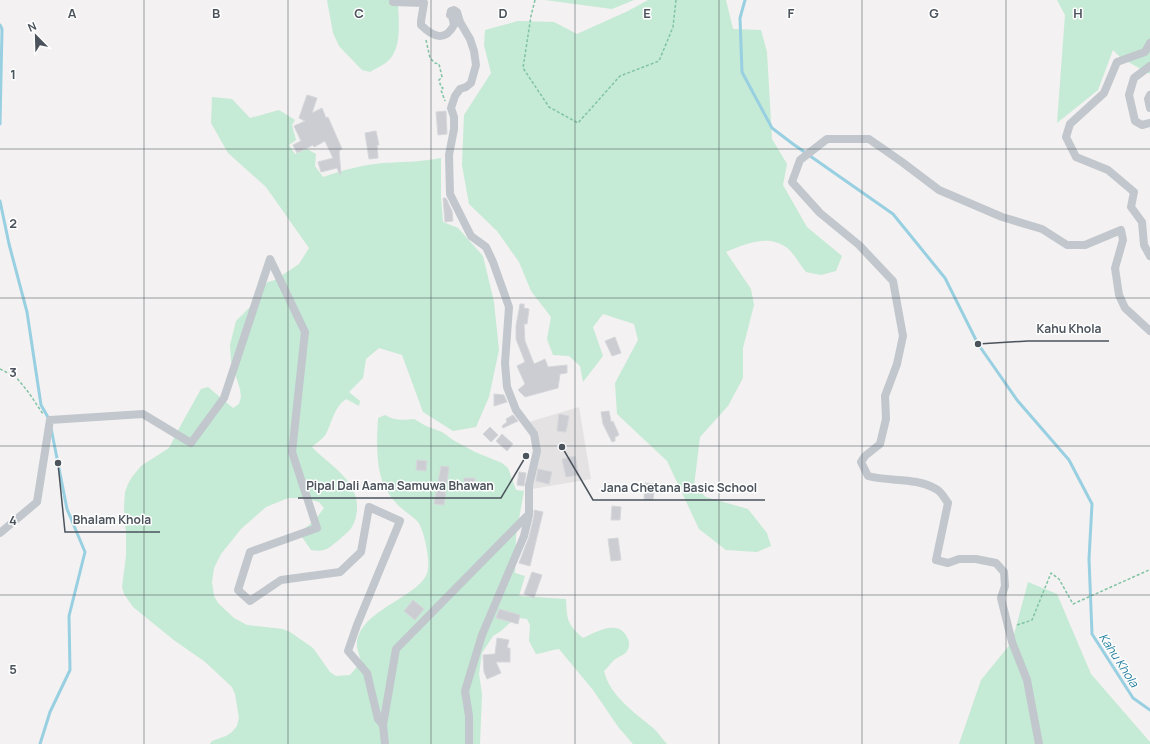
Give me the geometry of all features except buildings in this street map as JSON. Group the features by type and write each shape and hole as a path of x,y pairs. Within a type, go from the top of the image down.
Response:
{"street":[{"path":"393,2 425,2 420,21 421,25 431,34 440,36 446,35 451,31 454,25 452,16 450,15 451,11 454,10 458,12 460,22 470,39 474,51 476,65 471,83 460,89 455,96 452,107 454,129 449,155 450,194 471,236 486,247 510,307 505,362 507,387 516,410 534,434 537,451 529,485 529,514 524,536 482,635 465,691 469,716 469,744"},
{"path":"1150,42 1145,52 1117,62 1104,93 1070,124 1066,137 1076,156 1108,170 1134,192 1130,207 1142,222 1144,245 1150,256"},
{"path":"1150,66 1134,78 1129,95 1135,121 1142,125 1150,123"},
{"path":"1150,95 1148,98 1150,108"},
{"path":"1039,744 1027,680 1012,642 1001,598 1005,586 1004,572 996,563 976,559 959,559 948,563 936,560 948,503 938,489 919,482 868,476 861,462 865,456 880,444 886,419 885,396 897,364 904,336 893,281 858,245 820,213 792,182 800,160 827,139 869,139 939,190 1002,217 1042,229 1067,245 1085,245 1120,230 1123,240 1115,268 1120,295 1125,308 1150,331"},
{"path":"0,533 37,502 50,420 143,414 192,443 224,398 270,259 305,332 292,452 318,528 250,552 238,590 250,601 281,580 340,572 361,552 369,507 400,521 357,625 348,651 367,673 378,719 383,724"},
{"path":"385,744 383,724 396,649 529,514"}],"path":[{"path":"535,0 530,16 523,68 549,107 578,123 620,76 658,61 673,27 676,0"},
{"path":"425,29 426,46 429,50 430,58 435,63 439,64 441,69 442,77 440,80 441,87 443,88 441,90 442,94 446,102 450,102 452,107"},
{"path":"0,369 16,377 50,422"},
{"path":"1008,628 1032,620 1051,573 1059,579 1073,604 1149,570"}],"shaded area":[{"path":"579,407 591,479 532,489 538,456 529,422"}],"green space":[{"path":"327,0 398,0 398,40 389,60 370,72 362,70 339,46 333,33"},
{"path":"545,0 634,0 612,9"},
{"path":"648,0 726,0 733,29 761,30 767,52 772,139 787,164 783,185 807,227 842,256 836,271 821,275 806,272 789,249 779,243 771,241 748,243 726,252 751,289 754,305 743,348 743,378 728,406 700,437 694,486 706,497 748,509 767,533 771,546 757,552 726,550 699,529 667,461 617,414 615,383 638,340 634,324 603,314 593,327 603,356 583,382 580,366 569,356 553,355 547,339 551,317 531,291 519,262 497,231 469,204 462,165 464,115 491,73 484,45 485,30 518,21 554,22 577,34 628,11"},
{"path":"1057,0 1150,0 1150,74 1121,58 1113,50 1098,90 1057,123 1065,15"},
{"path":"212,97 232,99 250,118 279,110 295,120 292,125 296,140 289,145 295,154 307,149 316,154 315,166 323,177 368,165 441,158 441,198 443,222 458,228 483,256 494,302 499,350 489,397 476,427 453,431 423,412 402,355 379,348 366,359 363,378 349,392 360,401 359,406 346,399 342,402 336,410 326,434 312,447 342,474 353,490 357,510 352,526 345,535 328,548 320,551 311,550 302,537 303,530 315,520 324,508 319,502 304,498 288,498 266,507 241,529 221,554 214,568 212,582 214,596 218,603 234,618 247,625 283,629 290,632 313,648 330,672 336,676 350,675 361,662 357,647 359,634 367,623 378,613 415,588 424,579 428,569 427,552 420,526 417,521 400,507 389,494 382,479 378,462 378,418 385,415 403,420 414,419 426,426 442,432 475,452 502,463 508,468 516,490 524,491 516,536 515,573 525,576 519,596 566,599 569,621 574,629 583,638 606,628 618,629 623,632 628,639 629,647 626,653 614,660 604,671 607,680 617,696 654,729 667,744 633,744 619,728 593,690 559,649 536,654 529,641 530,625 527,619 519,618 512,621 493,636 482,653 479,674 482,694 480,744 210,744 212,741 232,732 237,726 239,718 235,694 232,687 204,661 175,641 133,607 124,594 122,587 126,556 124,508 125,492 132,477 141,466 169,448 201,389 208,387 233,408 239,404 241,397 240,389 231,361 230,345 236,321 252,305 257,291 268,282 275,280 299,264 309,248 266,187 228,153 211,123"},
{"path":"1028,582 1057,594 1091,674 1150,742 1150,744 959,744 981,680 1012,642"}],"waterway":[{"name":"Kahu Khola","path":"745,0 740,18 742,72 772,128 893,214 945,278 978,344 1017,400 1069,460 1092,504 1089,559 1092,634 1133,698 1150,710"},
{"path":"0,25 2,29 0,124"},
{"path":"0,201 9,244 27,312 41,405 49,419"},
{"path":"40,744 50,712 70,670 69,616 85,552 67,509 51,428"}],"place":[{"name":"Kahu Khola","path":"978,344"},
{"name":"Jana Chetana Basic School","path":"562,447"},
{"name":"Pipal Dali Aama Samuwa Bhawan","path":"526,456"},
{"name":"Bhalam Khola","path":"58,463"}]}
